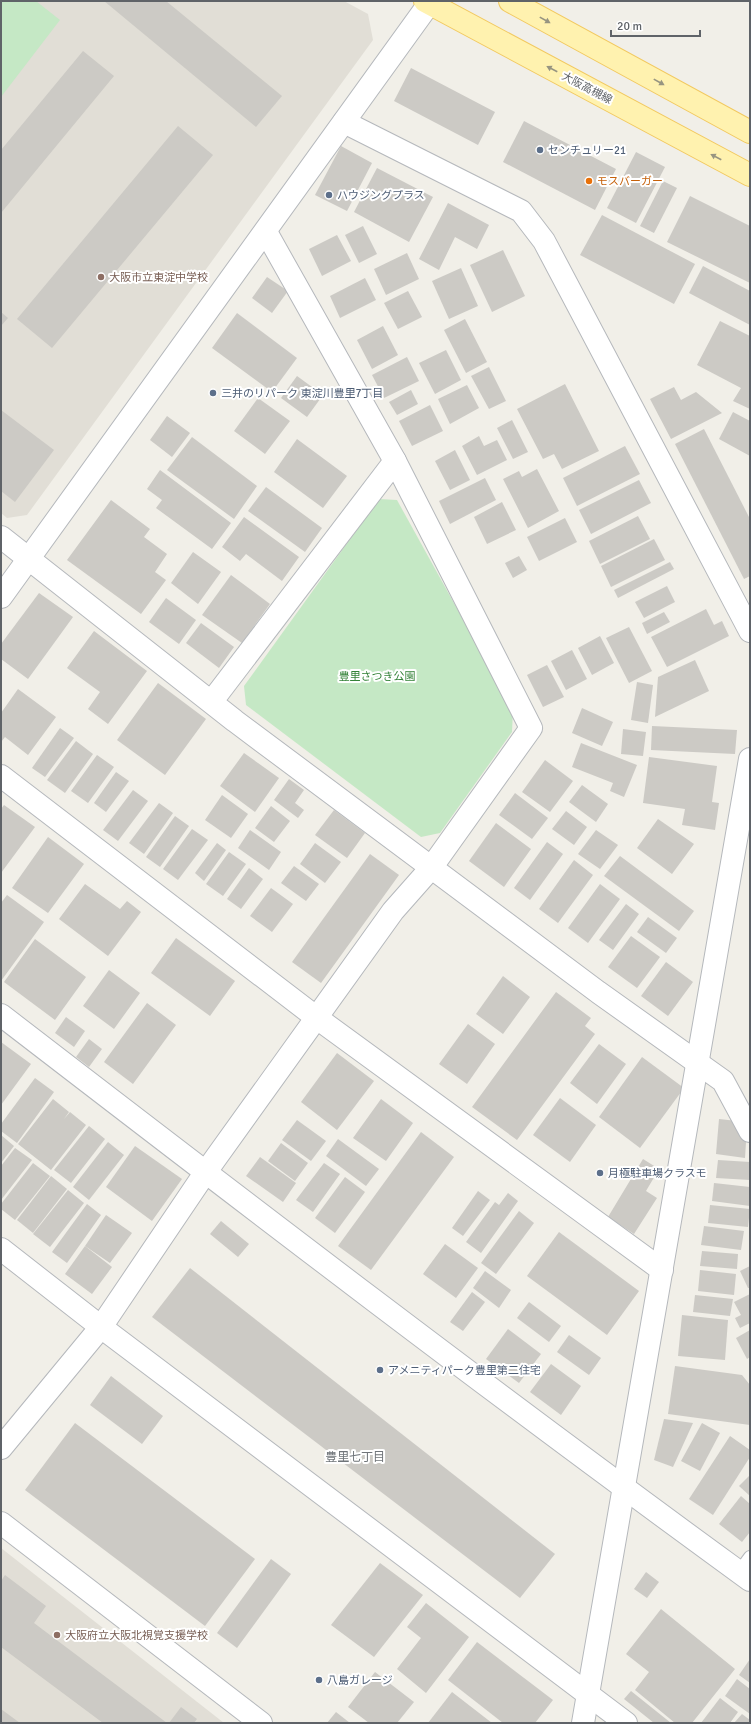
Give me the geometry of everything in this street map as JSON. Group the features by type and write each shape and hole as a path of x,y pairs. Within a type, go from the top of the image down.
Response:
{"main road":[{"path":"510,1 750,132"},
{"name":"大阪高槻線","path":"428,2 750,175"}],"street":[{"path":"1,597 266,232 428,2"},
{"path":"344,122 521,211 544,241 750,631"},
{"path":"1,1448 101,1327 206,1173 393,911 431,868 531,728 395,461 266,232"},
{"path":"212,700 395,461"},
{"path":"1,538 212,700 235,721 431,868 723,1081 750,1132"},
{"path":"583,1723 750,759"},
{"path":"1,776 317,1018 662,1270"},
{"path":"1,1015 206,1173 624,1488 746,1570"},
{"path":"1,1249 101,1327 626,1723"},
{"path":"1,1523 261,1723"}],"shaded area":[{"name":"大阪市立東淀中学校","path":"1,1 344,1 368,14 373,40 27,515 7,518 1,513"},
{"name":"大阪府立大阪北視覚支援学校","path":"1,1548 224,1723 1,1723"}],"green space":[{"path":"1,1 36,1 60,20 1,97"},
{"name":"豊里さつき公園","path":"379,499 397,500 513,710 512,732 440,833 421,837 246,705 244,686"}],"building":[{"path":"104,1 166,1 282,96 256,127"},
{"path":"83,51 114,76 1,213 1,150"},
{"path":"411,68 495,112 478,145 394,101"},
{"path":"524,121 616,169 595,210 503,162"},
{"path":"178,126 213,155 52,348 17,319"},
{"path":"341,146 372,163 347,211 315,195"},
{"path":"636,152 665,167 636,223 607,208"},
{"path":"377,168 433,197 409,242 354,212"},
{"path":"663,181 677,188 654,233 640,226"},
{"path":"690,196 750,226 750,283 667,242"},
{"path":"448,203 489,225 477,249 455,237 439,270 419,259"},
{"path":"602,215 695,264 674,304 580,255"},
{"path":"363,226 377,254 359,263 345,235"},
{"path":"337,235 351,261 322,276 309,249"},
{"path":"503,250 525,296 492,312 470,265"},
{"path":"407,253 419,279 386,295 374,269"},
{"path":"703,266 750,291 750,325 689,293"},
{"path":"461,268 478,306 449,319 432,281"},
{"path":"267,277 288,291 272,313 252,298"},
{"path":"365,278 376,300 340,318 330,296"},
{"path":"408,291 422,317 398,329 384,303"},
{"path":"1,312 8,318 1,326"},
{"path":"237,313 297,358 272,392 212,348"},
{"path":"465,319 487,362 466,373 444,330"},
{"path":"720,321 750,336 750,409 733,401 741,388 697,365"},
{"path":"383,326 398,355 372,369 357,340"},
{"path":"446,350 461,380 435,394 419,363"},
{"path":"407,357 419,381 384,398 372,375"},
{"path":"489,367 506,401 489,409 471,376"},
{"path":"297,376 323,395 307,417 281,398"},
{"path":"565,384 599,451 562,469 554,454 543,459 517,409"},
{"path":"467,385 479,408 450,424 438,399"},
{"path":"674,387 681,400 696,392 722,413 671,439 650,399"},
{"path":"411,390 418,404 397,415 389,402"},
{"path":"258,398 290,421 265,454 234,431"},
{"path":"430,405 443,431 412,446 399,421"},
{"path":"1,410 54,450 15,502 1,491"},
{"path":"733,412 750,421 750,456 719,439"},
{"path":"167,416 190,433 172,457 150,440"},
{"path":"512,420 528,452 513,459 497,428"},
{"path":"704,429 750,519 750,576 744,579 675,444"},
{"path":"479,436 484,446 497,440 507,460 477,475 462,446"},
{"path":"192,437 257,486 234,519 167,470"},
{"path":"297,439 347,476 323,508 274,472"},
{"path":"625,446 640,474 577,506 563,478"},
{"path":"455,450 470,480 450,490 435,461"},
{"path":"537,469 559,511 528,528 503,479 519,471 522,477"},
{"path":"160,470 231,523 212,549 156,508 162,500 147,489"},
{"path":"485,478 496,500 450,524 439,501"},
{"path":"639,480 651,503 591,534 579,510"},
{"path":"266,487 322,528 305,552 248,511"},
{"path":"111,500 150,529 144,537 167,554 155,572 166,580 141,614 67,560"},
{"path":"502,502 516,530 487,544 474,517"},
{"path":"638,516 650,539 600,564 589,541"},
{"path":"244,517 299,557 282,581 246,554 240,561 222,547"},
{"path":"565,518 577,542 539,561 527,537"},
{"path":"654,539 665,560 611,587 601,566"},
{"path":"193,552 221,572 198,604 171,583"},
{"path":"519,556 527,570 513,578 505,563"},
{"path":"670,562 674,569 618,598 614,590"},
{"path":"231,575 270,604 242,643 202,615"},
{"path":"667,586 675,602 644,618 635,602"},
{"path":"39,593 73,617 28,679 1,659 1,644"},
{"path":"166,598 196,620 179,644 149,622"},
{"path":"706,609 714,625 722,621 729,636 667,667 651,637"},
{"path":"664,612 670,622 647,634 642,623"},
{"path":"201,623 234,647 219,668 186,643"},
{"path":"629,627 652,671 629,683 606,638"},
{"path":"94,631 147,671 108,724 88,709 100,692 67,668"},
{"path":"600,636 614,663 592,675 578,648"},
{"path":"572,650 587,679 566,690 551,661"},
{"path":"695,660 709,691 655,717 658,677"},
{"path":"547,665 564,697 543,707 527,675"},
{"path":"637,682 653,685 648,723 631,720"},
{"path":"158,683 206,719 165,775 117,740"},
{"path":"18,689 56,717 28,755 5,737 1,742 1,713"},
{"path":"582,708 613,722 602,746 572,733"},
{"path":"652,726 737,730 735,754 651,750"},
{"path":"60,728 74,738 45,777 32,768"},
{"path":"623,729 646,732 643,756 621,754"},
{"path":"76,741 93,754 65,793 47,780"},
{"path":"581,743 637,765 624,797 610,791 613,783 572,767"},
{"path":"244,753 279,778 255,812 220,786"},
{"path":"97,755 114,767 88,803 71,791"},
{"path":"649,757 717,766 712,802 719,803 715,830 682,825 685,809 643,803"},
{"path":"545,760 573,781 550,812 522,792"},
{"path":"116,772 129,781 106,812 94,803"},
{"path":"289,779 304,790 295,803 304,810 298,818 274,800"},
{"path":"582,785 608,804 596,822 569,802"},
{"path":"133,790 148,801 118,841 103,830"},
{"path":"515,793 548,818 532,839 499,815"},
{"path":"222,795 248,814 231,838 205,820"},
{"path":"159,803 173,813 144,854 129,843"},
{"path":"4,805 35,827 1,873 1,809"},
{"path":"271,806 290,821 274,842 255,828"},
{"path":"334,810 365,833 347,858 315,835"},
{"path":"566,811 587,827 574,845 552,829"},
{"path":"175,816 189,826 160,867 146,857"},
{"path":"658,819 694,844 672,874 637,848"},
{"path":"496,823 531,849 504,887 469,861"},
{"path":"192,829 208,840 178,880 163,869"},
{"path":"250,830 281,852 269,870 238,848"},
{"path":"596,830 618,845 600,869 578,854"},
{"path":"48,837 84,864 48,913 12,888"},
{"path":"547,842 563,854 530,900 514,888"},
{"path":"217,843 226,850 204,881 195,873"},
{"path":"315,843 341,862 325,883 300,864"},
{"path":"229,852 246,864 223,896 206,884"},
{"path":"370,854 399,875 321,983 292,962"},
{"path":"620,856 694,911 679,931 604,876"},
{"path":"574,860 593,875 558,923 539,909"},
{"path":"294,866 319,884 306,901 281,883"},
{"path":"249,868 263,879 241,909 227,899"},
{"path":"85,884 120,909 127,901 141,912 108,956 59,919"},
{"path":"600,884 620,899 588,943 568,928"},
{"path":"271,888 293,904 272,932 250,916"},
{"path":"7,895 44,922 1,981 1,903"},
{"path":"626,904 639,914 613,950 599,940"},
{"path":"648,917 677,938 666,953 637,932"},
{"path":"631,936 660,957 637,988 608,967"},
{"path":"176,938 235,981 210,1016 151,973"},
{"path":"35,939 86,977 55,1020 4,982"},
{"path":"666,962 693,982 668,1016 641,996"},
{"path":"109,970 140,993 114,1029 83,1006"},
{"path":"503,976 530,997 503,1034 476,1014"},
{"path":"556,992 591,1018 585,1026 595,1034 517,1140 472,1107"},
{"path":"147,1003 176,1025 133,1084 104,1062"},
{"path":"66,1017 85,1031 74,1047 55,1033"},
{"path":"468,1024 495,1044 467,1084 439,1064"},
{"path":"89,1039 102,1049 89,1067 76,1057"},
{"path":"1,1042 31,1064 1,1105"},
{"path":"599,1044 626,1064 597,1104 570,1083"},
{"path":"337,1053 374,1081 337,1130 301,1102"},
{"path":"642,1057 684,1088 640,1148 599,1117"},
{"path":"35,1078 54,1092 17,1143 1,1131 1,1124"},
{"path":"560,1098 596,1125 570,1162 533,1135"},
{"path":"53,1099 69,1112 64,1119 70,1112 86,1125 51,1170 18,1144"},
{"path":"381,1099 413,1123 386,1161 353,1138"},
{"path":"719,1119 737,1121 746,1142 745,1158 716,1154"},
{"path":"297,1120 326,1141 311,1161 282,1140"},
{"path":"89,1126 105,1139 71,1183 54,1170"},
{"path":"421,1132 454,1157 371,1270 338,1246"},
{"path":"1,1135 14,1146 1,1163"},
{"path":"338,1139 379,1169 366,1186 326,1156"},
{"path":"108,1142 124,1155 89,1200 73,1187"},
{"path":"281,1143 308,1163 295,1181 268,1161"},
{"path":"135,1146 182,1179 152,1221 106,1187"},
{"path":"15,1148 32,1160 1,1200 1,1166"},
{"path":"260,1157 296,1183 283,1202 246,1176"},
{"path":"643,1159 659,1169 646,1191 657,1198 634,1234 608,1217"},
{"path":"718,1160 750,1162 750,1180 716,1178"},
{"path":"33,1163 50,1176 15,1220 1,1209 1,1204"},
{"path":"324,1163 340,1174 313,1212 296,1200"},
{"path":"51,1176 67,1189 33,1233 17,1220"},
{"path":"345,1177 365,1192 335,1233 315,1218"},
{"path":"714,1183 750,1187 750,1206 712,1201"},
{"path":"68,1190 84,1203 50,1247 33,1234"},
{"path":"478,1191 490,1200 463,1236 452,1228"},
{"path":"508,1193 518,1201 481,1253 466,1242 495,1202 499,1205"},
{"path":"87,1204 101,1215 67,1263 52,1252"},
{"path":"710,1205 750,1209 748,1227 708,1223"},
{"path":"519,1211 534,1223 496,1274 481,1263"},
{"path":"106,1215 132,1233 110,1263 85,1246"},
{"path":"221,1221 249,1244 238,1257 210,1234"},
{"path":"704,1226 744,1231 741,1250 701,1245"},
{"path":"559,1232 639,1291 607,1335 527,1276"},
{"path":"445,1244 478,1268 456,1298 423,1274"},
{"path":"85,1246 112,1267 92,1294 65,1274"},
{"path":"702,1251 738,1254 737,1269 700,1266"},
{"path":"750,1266 750,1288 748,1288 740,1271"},
{"path":"190,1268 555,1554 520,1598 152,1317"},
{"path":"700,1270 736,1274 734,1295 698,1291"},
{"path":"485,1271 511,1290 499,1308 473,1288"},
{"path":"472,1292 485,1302 463,1331 450,1322"},
{"path":"750,1294 750,1323 740,1328 735,1318 741,1315 734,1302"},
{"path":"695,1295 733,1299 730,1316 693,1312"},
{"path":"529,1302 561,1326 549,1342 517,1318"},
{"path":"682,1315 728,1320 725,1360 678,1356"},
{"path":"508,1329 541,1354 519,1383 486,1359"},
{"path":"750,1330 750,1357 747,1359 736,1338"},
{"path":"569,1335 601,1358 589,1375 557,1352"},
{"path":"551,1364 581,1386 561,1415 530,1392"},
{"path":"675,1366 742,1375 750,1385 750,1425 668,1414"},
{"path":"111,1376 163,1416 142,1444 90,1405"},
{"path":"664,1419 693,1423 673,1467 654,1460"},
{"path":"75,1423 255,1559 205,1626 25,1490"},
{"path":"702,1423 720,1433 700,1471 681,1461"},
{"path":"730,1436 750,1450 750,1457 713,1515 689,1499"},
{"path":"750,1475 750,1496 739,1486"},
{"path":"741,1496 750,1504 750,1532 742,1542 719,1524"},
{"path":"271,1559 291,1574 237,1648 217,1633"},
{"path":"380,1563 423,1595 374,1657 331,1625"},
{"path":"646,1572 659,1582 647,1598 634,1589"},
{"path":"5,1575 46,1606 34,1623 167,1723 103,1723 1,1647 1,1581"},
{"path":"426,1603 469,1637 426,1693 397,1669 421,1638 407,1627"},
{"path":"661,1609 735,1669 692,1723 675,1723 635,1690 649,1672 626,1654"},
{"path":"477,1642 553,1700 535,1723 503,1723 448,1680"},
{"path":"750,1659 750,1683 739,1675"},
{"path":"375,1672 414,1702 397,1723 369,1723 348,1707"},
{"path":"737,1679 750,1689 750,1714 725,1696"},
{"path":"631,1691 671,1723 654,1723 624,1699"},
{"path":"452,1692 492,1723 428,1723"},
{"path":"720,1698 738,1712 730,1723 701,1723"},
{"path":"181,1707 197,1719 194,1723 169,1723"},
{"path":"1,1709 20,1723 1,1723"},
{"path":"336,1712 350,1723 327,1723"},
{"path":"742,1714 750,1720 750,1723 734,1723"}],"place":[{"name":"センチュリー21","path":"540,150"},
{"name":"モスバーガー","path":"589,181"},
{"name":"ハウジングプラス","path":"329,195"},
{"name":"大阪市立東淀中学校","path":"101,277"},
{"name":"三井のリパーク 東淀川豊里7丁目","path":"213,393"},
{"name":"月極駐車場クラスモ","path":"600,1173"},
{"name":"アメニティパーク豊里第二住宅","path":"380,1370"},
{"name":"大阪府立大阪北視覚支援学校","path":"57,1635"},
{"name":"八島ガレージ","path":"319,1680"}],"district":[{"name":"豊里七丁目","path":"355,1457"}]}
